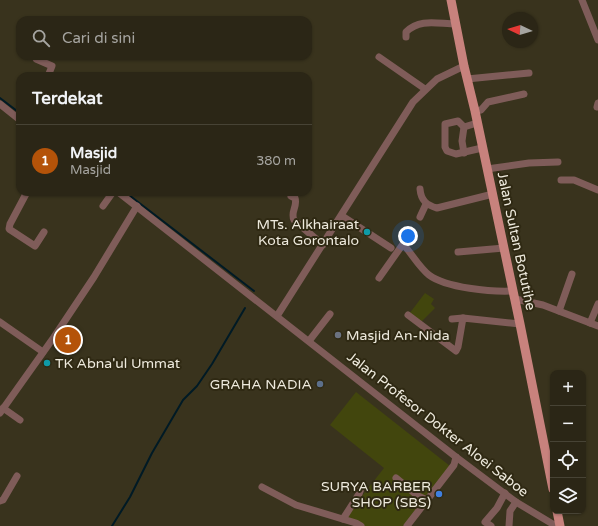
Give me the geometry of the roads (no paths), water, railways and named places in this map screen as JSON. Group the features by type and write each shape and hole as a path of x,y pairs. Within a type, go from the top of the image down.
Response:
{"main road":[{"name":"Jalan Sultan Botutihe","path":"451,0 464,66 493,194 551,478"},
{"path":"558,514 560,526"}],"street":[{"path":"582,0 598,40"},
{"path":"406,37 406,32 415,25 426,23 456,24"},
{"path":"379,57 425,89"},
{"path":"40,60 52,66 50,72"},
{"path":"277,316 342,216 413,102 437,79 464,66"},
{"path":"467,79 529,73"},
{"path":"475,111 481,110 488,102 524,94"},
{"path":"0,104 16,116"},
{"path":"464,127 458,121 446,123 444,141 447,151 456,154 482,148"},
{"path":"464,127 477,123"},
{"path":"464,127 462,141 464,153"},
{"path":"487,169 529,163 558,162"},
{"path":"561,180 574,180 598,190"},
{"path":"420,189 422,199 426,204 440,208 493,194"},
{"path":"25,196 10,224 9,229 34,246 44,232"},
{"path":"102,206 110,196"},
{"name":"Jalan Profesor Dokter Aloei Saboe","path":"123,196 244,293 277,316 456,457 516,502 556,526"},
{"path":"291,196 295,198 296,205 293,211 294,220 323,245"},
{"path":"420,218 426,204"},
{"path":"20,420 1,411 94,277 137,206"},
{"path":"342,216 391,248"},
{"path":"380,278 403,244 426,272 434,277 475,290 514,295 598,326"},
{"path":"458,252 504,248"},
{"path":"560,311 572,274"},
{"path":"590,323 598,304"},
{"path":"309,341 330,314"},
{"path":"408,315 456,351 463,318"},
{"path":"452,319 463,318 520,324"},
{"path":"0,322 43,352"},
{"path":"407,526 454,465 456,457"},
{"path":"0,501 4,500 17,476"},
{"path":"396,478 418,496 427,500"},
{"path":"343,519 359,494 362,486"},
{"path":"262,487 296,505 362,526"},
{"path":"491,526 485,522 497,508 505,493"},
{"path":"509,526 509,514 516,502"},
{"path":"497,508 509,514"}],"waterway":[{"path":"0,98 16,110"},
{"path":"130,196 254,291"},
{"path":"112,526 130,497 152,453 183,400 197,386 212,364 245,308"}],"place":[{"name":"MTs. Alkhairaat Kota Gorontalo","path":"367,232"},
{"name":"Masjid An-Nida","path":"338,335"},
{"name":"Masjid","path":"68,340"},
{"name":"TK Abna'ul Ummat","path":"47,363"},
{"name":"GRAHA NADIA","path":"320,384"},
{"name":"SURYA BARBER SHOP (SBS)","path":"439,494"}]}
